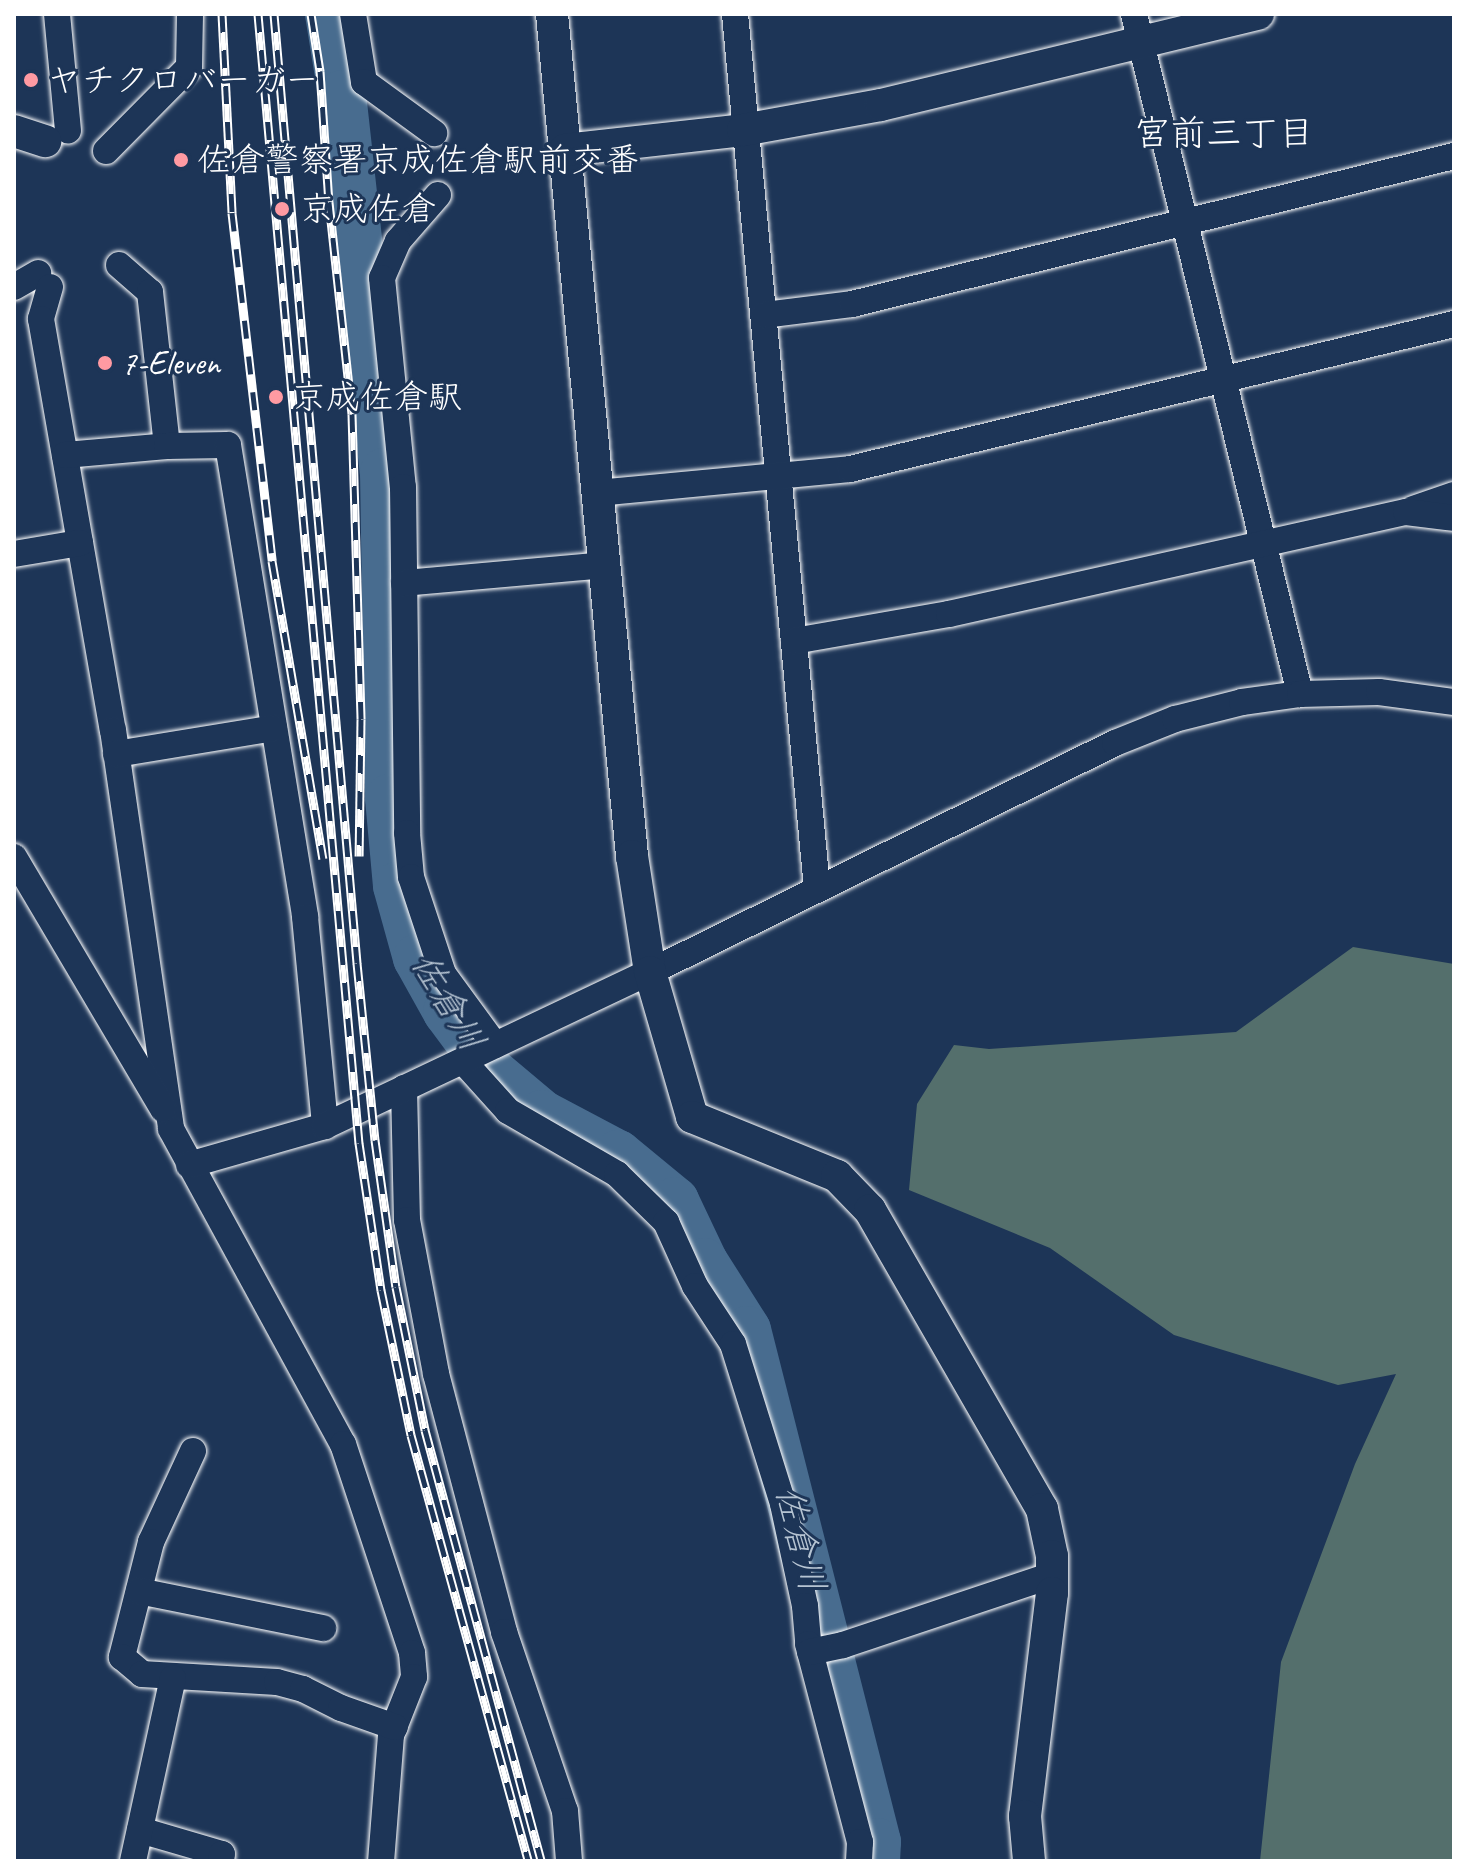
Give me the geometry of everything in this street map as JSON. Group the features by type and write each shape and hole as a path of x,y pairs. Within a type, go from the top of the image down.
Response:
{"street":[{"path":"14,131 56,136 57,14"},
{"path":"106,151 189,67 190,14"},
{"path":"353,14 364,82 434,133"},
{"path":"552,14 632,856 650,972 692,1117 837,1176 870,1210 1042,1509 1052,1556 1052,1575 1025,1816 1029,1861"},
{"path":"735,14 743,130 764,315 817,888"},
{"path":"565,150 743,130 881,105 1138,28 1258,14"},
{"path":"1138,28 1300,694"},
{"path":"764,315 852,304 1454,156"},
{"path":"438,195 398,241 382,278 403,487 407,833 411,877 443,974 495,1045"},
{"path":"119,265 150,292 167,446"},
{"path":"14,287 44,280 41,319 116,754 169,1119"},
{"path":"597,493 850,469 1454,324"},
{"path":"65,455 167,446 228,445 305,917 325,1126"},
{"path":"794,641 949,614 1406,512 1454,495"},
{"path":"1406,512 1454,518"},
{"path":"14,554 80,543"},
{"path":"404,583 604,565"},
{"path":"189,1165 325,1126 650,972 1115,743 1175,719 1242,702 1300,694 1379,692 1454,702"},
{"path":"116,754 274,728"},
{"path":"14,857 169,1119 189,1165 343,1444 412,1653 414,1677 395,1727 381,1861"},
{"path":"463,1061 508,1111 617,1174 666,1222 695,1286 733,1344 783,1504 805,1606 810,1652 860,1842 859,1861"},
{"path":"404,1088 407,1220 436,1374 504,1632 565,1811 569,1861"},
{"path":"193,1451 151,1542 122,1657 142,1674 277,1682 303,1689 341,1708 395,1727"},
{"path":"810,1652 843,1645 1052,1575"},
{"path":"139,1591 323,1628"},
{"path":"133,1861 173,1678"},
{"path":"140,1830 222,1854 221,1861"}],"green space":[{"path":"1353,947 1454,964 1454,1861 1260,1861 1281,1662 1355,1464 1396,1374 1338,1385 1174,1335 1050,1248 909,1190 917,1104 954,1045 989,1049 1236,1032"}],"waterway":[{"name":"佐倉川","path":"329,14 342,94 384,472 389,798 397,886 417,958 447,1012 491,1071 542,1114 618,1154 675,1201 704,1262 747,1330 877,1842 876,1861"}],"railway":[{"path":"222,14 232,213 272,561 323,859"},
{"path":"258,14 359,1143 381,1290 411,1435 528,1861"},
{"path":"274,14 357,963 375,1140 396,1287 425,1430 541,1861"},
{"path":"311,14 320,71 329,202 352,414 361,719 359,856"}],"place":[{"name":"ヤチクロバーガー","path":"31,80"},
{"name":"佐倉警察署京成佐倉駅前交番","path":"181,160"},
{"name":"京成佐倉","path":"282,209"},
{"name":"7-Eleven","path":"105,363"},
{"name":"京成佐倉駅","path":"276,397"}],"district":[{"name":"宮前三丁目","path":"1224,134"}]}
